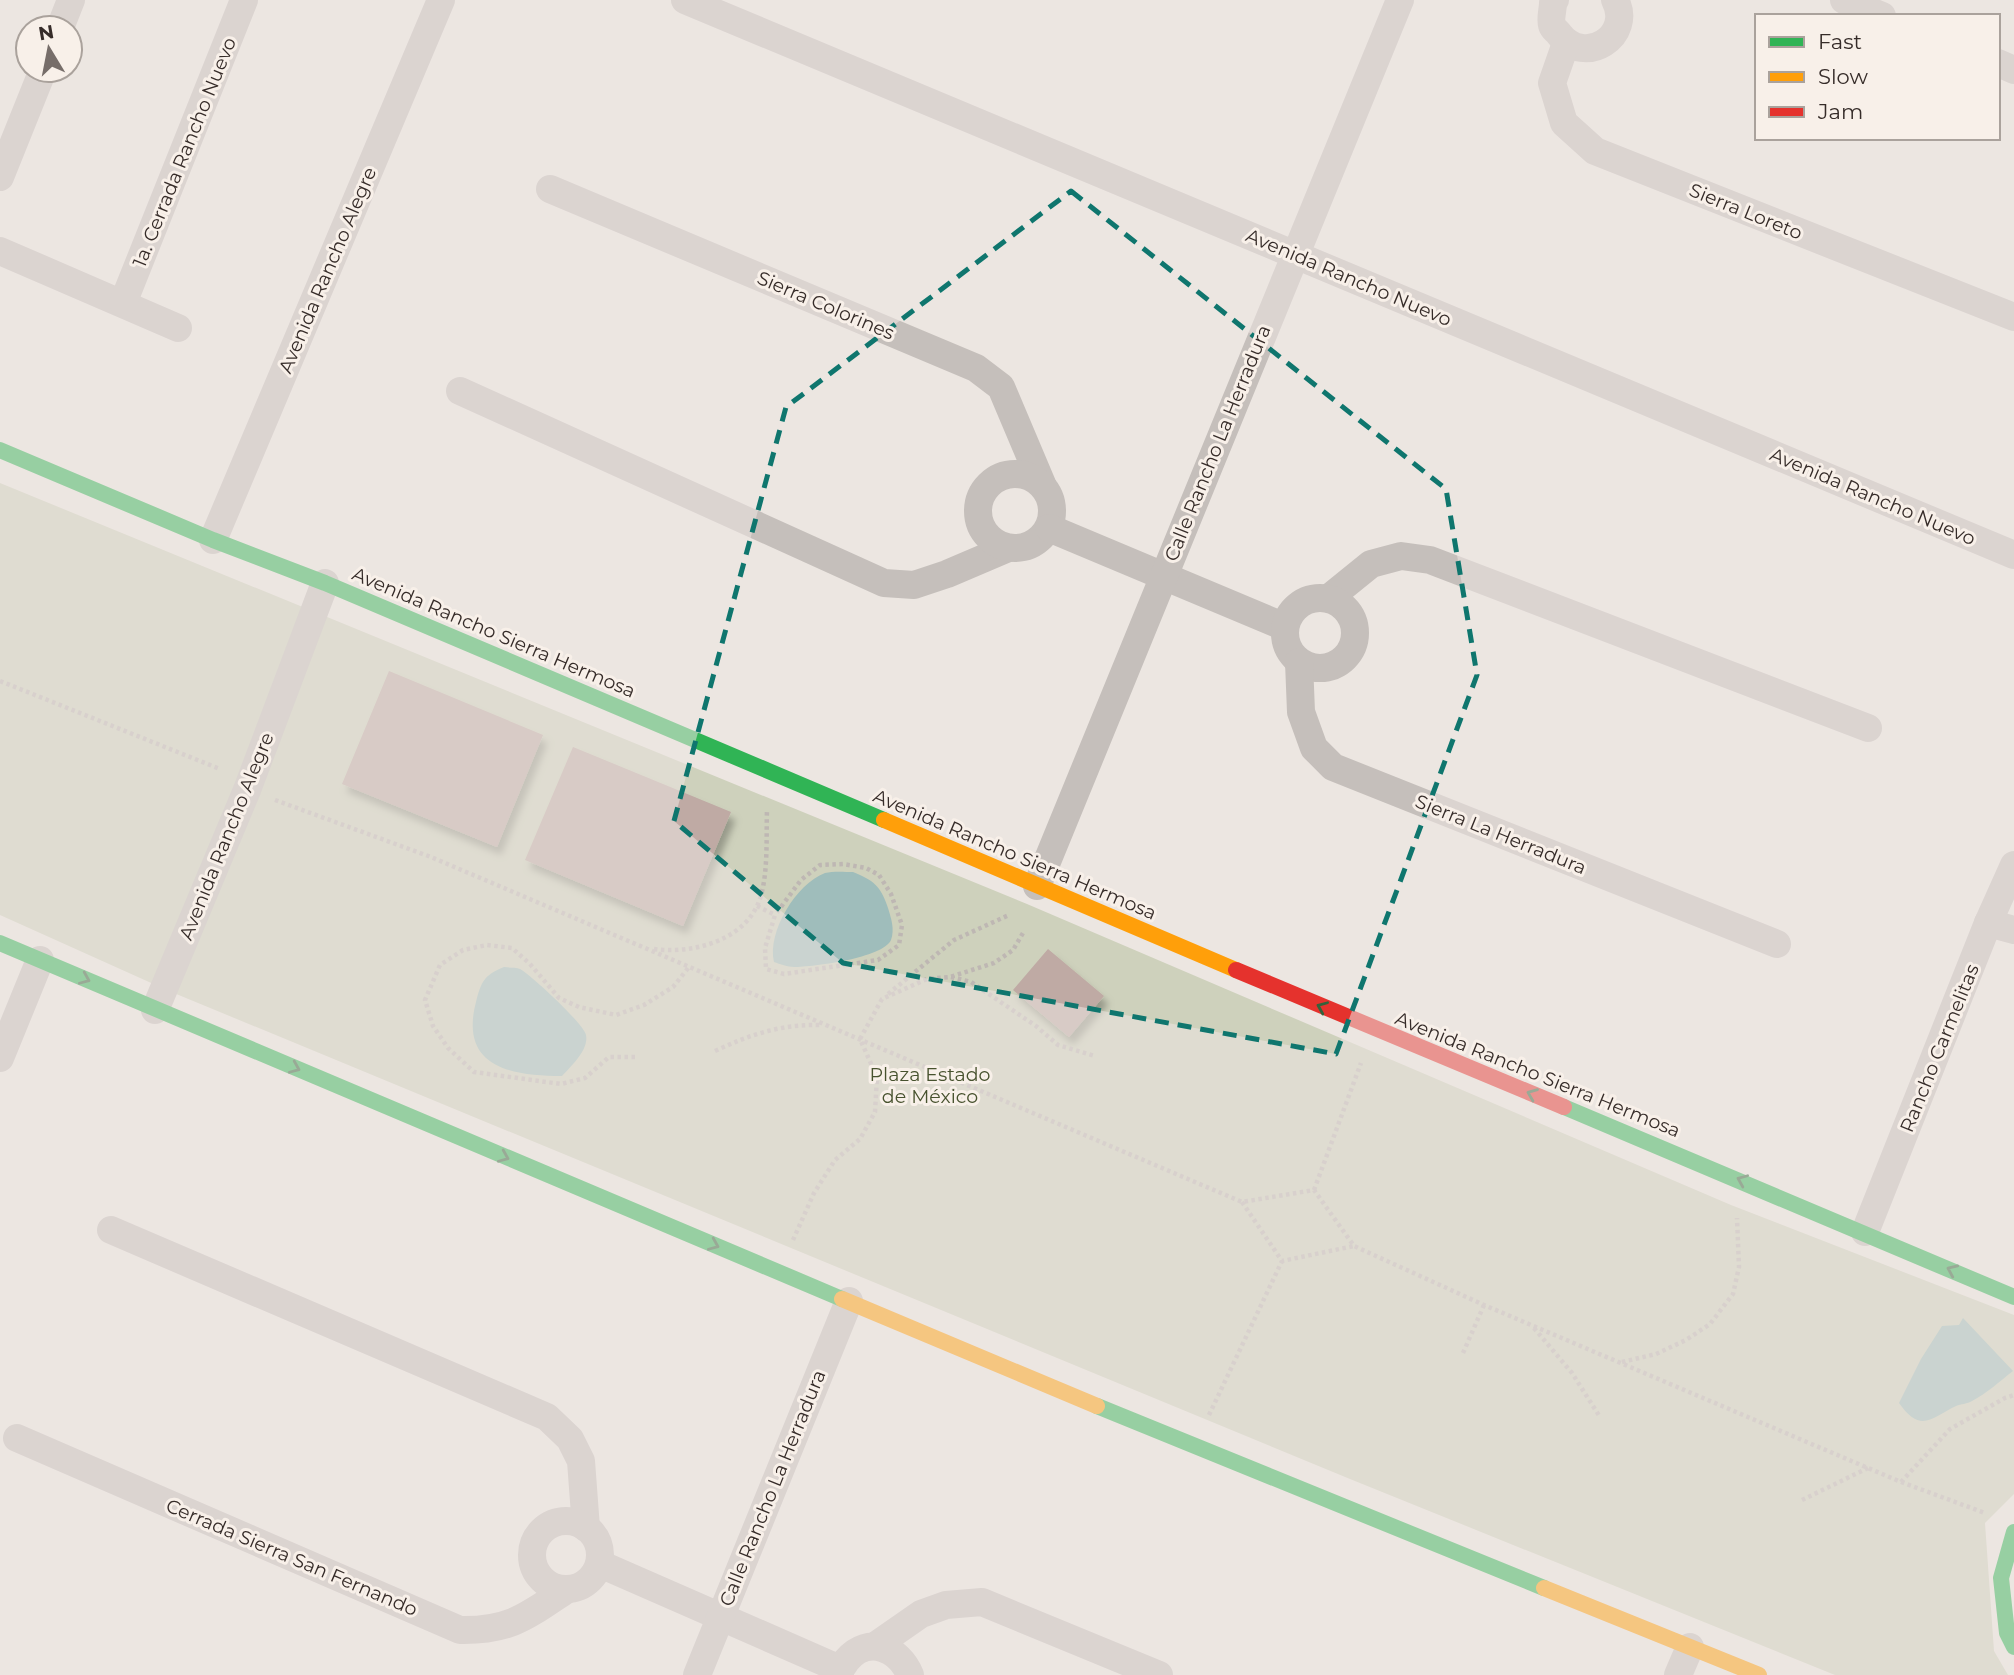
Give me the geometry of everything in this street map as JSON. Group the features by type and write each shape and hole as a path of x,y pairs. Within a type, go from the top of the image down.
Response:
{"street":[{"name":"1a. Cerrada Rancho Nuevo","path":"123,303 244,0"},
{"name":"Avenida Rancho Alegre","path":"213,540 441,0"},
{"name":"Avenida Rancho Nuevo","path":"685,0 2014,555"},
{"name":"Calle Rancho La Herradura","path":"1037,886 1400,0"},
{"path":"1551,1 1552,25 1566,43 1582,49 1597,47 1611,38 1618,23 1619,7 1615,0"},
{"path":"1844,0 1877,14"},
{"name":"Sierra Loreto","path":"1566,43 1552,83 1564,123 1595,150 2014,317"},
{"path":"0,177 37,84"},
{"name":"Sierra Colorines","path":"550,189 976,368 1001,387 1042,484 1051,498 1053,513 1049,527"},
{"path":"0,251 178,328"},
{"path":"460,391 884,583 914,585 1008,548 1024,548 1039,540 1049,527 1285,627 1293,610 1309,599 1329,598 1345,606 1354,622 1355,639 1348,655 1334,665 1316,668 1299,662"},
{"name":"Avenida Rancho Sierra Hermosa","path":"0,450 213,540 325,583 1374,1029 1734,1177 2014,1297"},
{"path":"1008,548 994,542 983,531 978,516 979,500 986,487 999,477 1014,473 1029,476 1042,484"},
{"path":"1329,598 1371,564 1401,556 1430,560 1868,728"},
{"name":"Avenida Rancho Alegre","path":"155,1010 247,790 325,583"},
{"name":"Sierra La Herradura","path":"1285,627 1287,646 1299,662 1301,712 1314,748 1332,767 1777,944"},
{"name":"Rancho Carmelitas","path":"1865,1232 2001,926 2014,865"},
{"path":"0,943 1194,1447 1759,1675"},
{"path":"0,1058 40,960"},
{"path":"111,1230 547,1417 570,1438 581,1461 586,1528"},
{"name":"Calle Rancho La Herradura","path":"697,1675 849,1301"},
{"name":"Cerrada Sierra San Fernando","path":"17,1438 460,1630 486,1630 522,1619 566,1590"},
{"path":"571,1522 586,1528 598,1544 600,1564 587,1583 566,1590 551,1586 538,1576 532,1561 533,1545 541,1531 555,1523 571,1522"},
{"path":"2014,1532 2001,1578 2007,1633 2014,1647"},
{"path":"600,1564 840,1672 854,1651 875,1646 921,1614 946,1605 982,1602 1159,1675"},
{"path":"875,1646 892,1650 904,1661 910,1675"},
{"path":"1678,1675 1690,1647"}],"path":[{"path":"0,681 225,770 247,790 431,857 1242,1202 1314,1190"},
{"path":"647,948 675,952 697,948 729,936 757,906 764,877 771,773"},
{"path":"842,864 866,868 879,875 891,894 902,925 899,945 878,960 784,974 766,969 765,948 775,915 800,880 820,865 842,864"},
{"path":"860,1039 882,999 954,940 1025,910 1037,886"},
{"path":"757,906 775,915"},
{"path":"882,999 927,979 950,977 994,963 1013,950 1024,933"},
{"path":"635,1057 609,1057 585,1078 561,1084 474,1072 448,1048 433,1026 425,1000 440,965 463,950 487,945 512,948 530,964 559,998 579,1007 616,1015 644,1005 673,987 689,967"},
{"path":"950,977 971,982 1036,1026 1058,1045 1095,1056"},
{"path":"715,1051 742,1038 771,1029 796,1024 826,1025"},
{"path":"1314,1190 1374,1029"},
{"path":"777,1272 814,1193 835,1160 860,1139 875,1112 877,1077 860,1039"},
{"path":"1621,1362 1656,1354 1686,1340 1710,1324 1733,1294 1739,1267 1734,1177"},
{"path":"1314,1190 1354,1246 1484,1305 1901,1482 1989,1514"},
{"path":"1242,1202 1282,1261"},
{"path":"1282,1261 1354,1246"},
{"path":"1194,1447 1282,1261"},
{"path":"1463,1353 1484,1305"},
{"path":"1531,1325 1572,1373 1600,1417"},
{"path":"1901,1482 1950,1429 2014,1395"},
{"path":"1802,1500 1868,1468"}],"highlighted area":[{"path":"1071,191 1446,489 1477,675 1336,1054 843,963 674,821 786,407"}],"green space":[{"name":"Plaza Estado de México","path":"0,483 1027,904 1731,1205 2014,1315 2014,1494 1985,1523 1994,1651 2008,1675 1835,1675 1350,1479 169,991 0,915"}],"water":[{"path":"853,872 871,881 882,894 892,924 891,940 875,952 831,963 794,967 774,962 773,950 779,924 794,898 804,887 825,873"},
{"path":"504,967 518,968 526,973 583,1029 586,1035 585,1046 562,1076 508,1070 482,1054 475,1041 473,1024 480,989 488,976"},
{"path":"1963,1318 2013,1371 1970,1402 1926,1421 1920,1421 1907,1413 1899,1403 1921,1359 1942,1326 1959,1325"}],"building":[{"path":"389,671 543,735 497,847 342,784"},
{"path":"573,747 731,812 683,926 525,860"},
{"path":"1048,949 1104,996 1069,1037 1013,990"}],"traffic: fast":[{"path":"0,450 213,540 325,583 884,820"},
{"path":"0,943 842,1299"},
{"path":"1564,1107 2014,1297"},
{"path":"1097,1406 1544,1588"},
{"path":"2014,1532 2001,1578 2007,1633 2014,1647"}],"traffic: slow":[{"path":"884,820 1236,970"},
{"path":"842,1299 1097,1406"},
{"path":"1544,1588 1759,1675"}],"traffic: jam":[{"path":"1236,970 1564,1107"}]}
